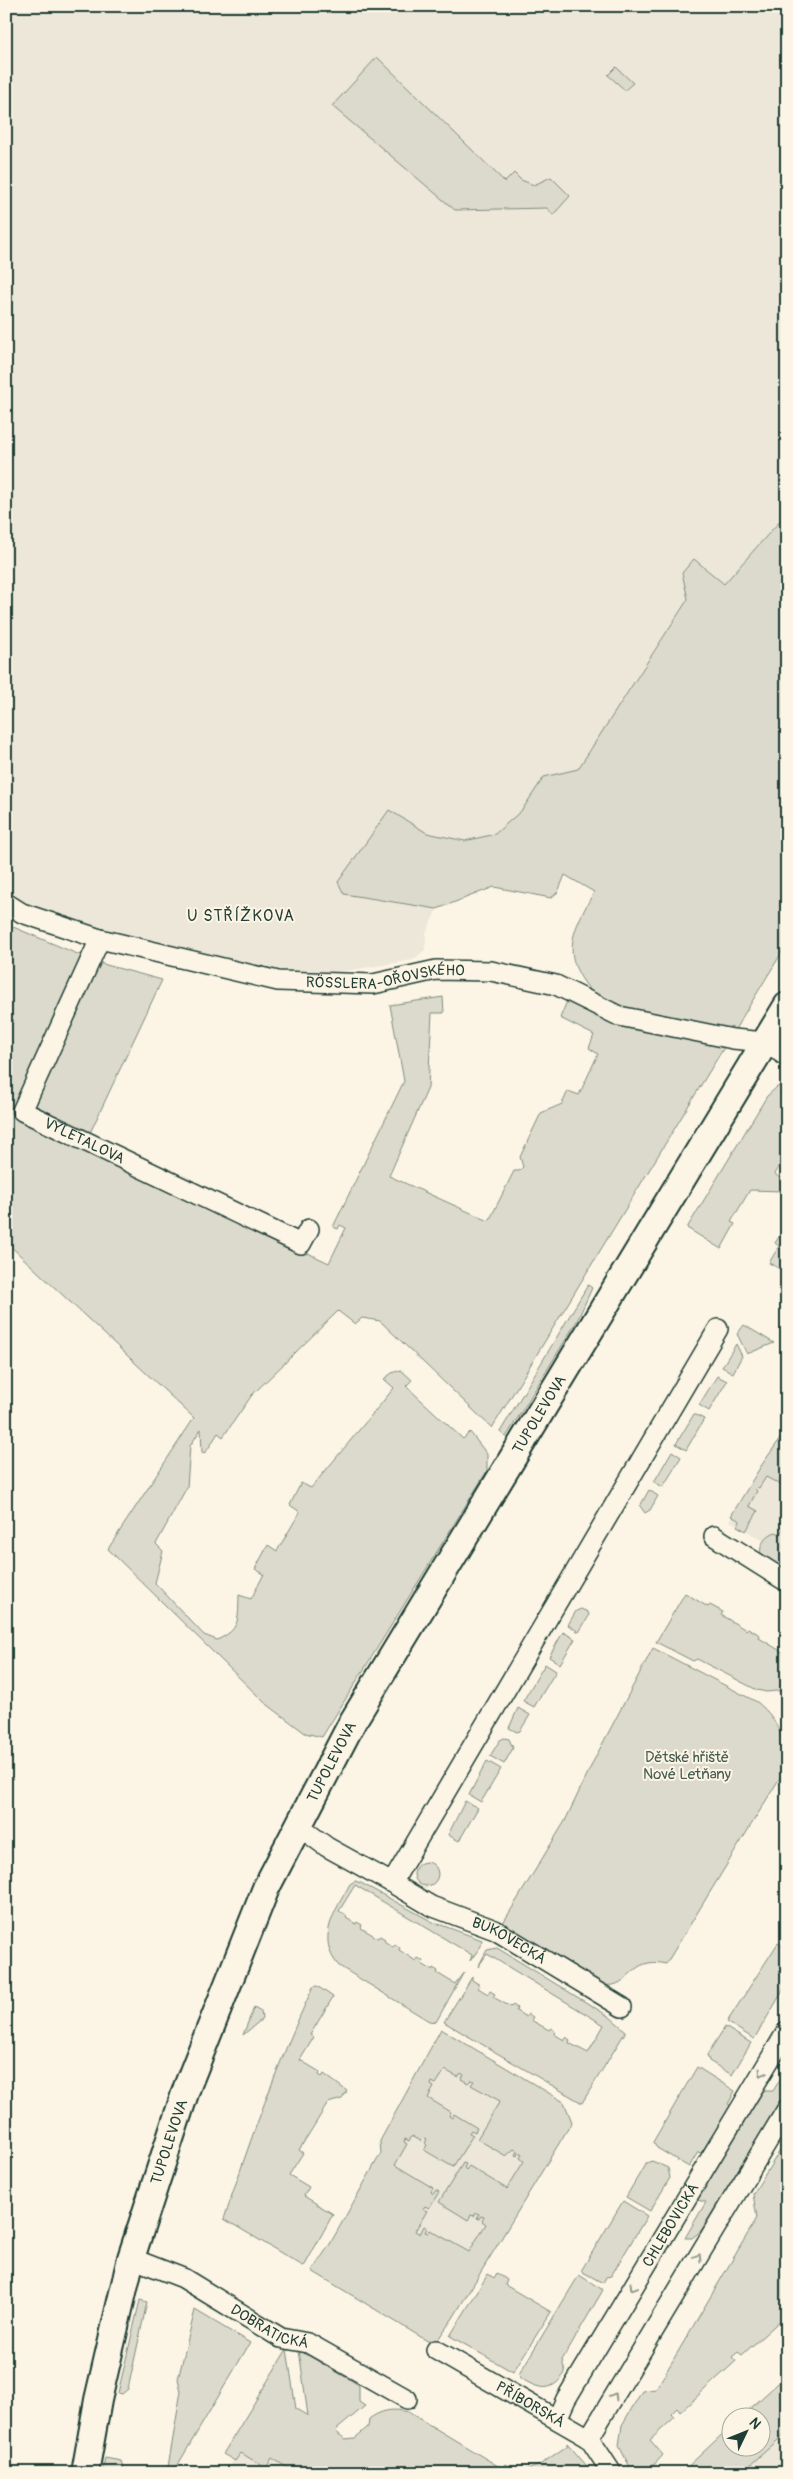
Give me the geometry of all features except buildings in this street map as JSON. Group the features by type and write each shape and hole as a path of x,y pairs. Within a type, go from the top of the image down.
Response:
{"main road":[{"name":"TUPOLEVOVA","path":"85,2473 98,2400 131,2258 164,2155 212,2018 266,1888 297,1825 353,1721 787,1006"}],"street":[{"name":"RÖSSLERA-OŘOVSKÉHO","path":"6,903 22,913 100,939 278,981 373,984 436,970 491,971 556,986 619,1016 733,1039 765,1042"},
{"name":"VYLETALOVA","path":"100,939 22,1111 301,1244 309,1229"},
{"path":"765,1042 787,1057"},
{"path":"297,1825 326,1847 392,1883 718,1329"},
{"path":"714,1536 787,1582"},
{"name":"BUKOVECKÁ","path":"392,1883 431,1906 495,1930 622,2007"},
{"name":"CHLEBOVICKÁ","path":"557,2419 566,2399 787,2031"},
{"path":"590,2438 787,2109"},
{"name":"DOBRATICKÁ","path":"131,2258 182,2278 281,2338 308,2342 407,2399"},
{"name":"PŘÍBORSKÁ","path":"436,2350 590,2438 612,2473"}],"shaded area":[{"path":"6,6 787,6 787,513 724,584 694,559 688,598 578,769 558,892 551,898 494,887 474,894 437,909 426,933 425,950 413,960 340,972 268,969 109,934 27,905 6,889"},
{"path":"787,1432 787,1555 730,1521"},
{"path":"441,2029 564,2102 572,2122 453,2318 381,2153 380,2141"},
{"path":"787,2432 787,2473 741,2473 760,2456 770,2456 770,2447"},
{"path":"245,2441 296,2473 226,2473"}],"green space":[{"path":"377,57 505,182 514,173 521,180 534,185 551,177 570,196 553,215 547,208 455,210 332,106"},
{"path":"616,67 633,83 625,90 608,75"},
{"path":"787,513 787,944 492,1428 380,1321 362,1318 355,1324 338,1311 252,1395 223,1437 218,1433 206,1452 202,1453 201,1429 190,1446 187,1487 156,1544 163,1551 155,1583 204,1635 217,1640 230,1632 237,1622 239,1595 251,1599 264,1574 255,1569 268,1545 277,1551 300,1512 290,1505 301,1483 311,1488 394,1388 384,1379 392,1373 401,1370 412,1380 406,1386 463,1439 470,1432 487,1454 487,1471 322,1737 305,1733 264,1702 108,1549 194,1418 6,1242 6,924 87,958 17,1116 329,1263 346,1228 340,1225 338,1229 333,1227 404,1081 390,1005 443,997 444,1013 432,1013 428,1088 389,1176 489,1221 514,1171 519,1171 523,1167 520,1157 541,1113 562,1104 568,1091 579,1095 598,1054 589,1048 594,1035 560,1018 567,1001 583,1009 591,991 581,978 572,953 575,930 594,892 565,875 558,892 551,898 494,887 437,909 344,894 338,882 389,810 427,833 465,841 495,834 522,810 544,777 578,769 688,599 682,573 694,559 724,584"},
{"path":"99,963 162,980 89,1135 33,1109"},
{"path":"787,1084 787,1152 775,1174 786,1183 782,1191 750,1190 731,1222 735,1224 721,1249 687,1228 767,1096 777,1087"},
{"path":"787,1224 787,1273 769,1263 779,1246 775,1243"},
{"path":"588,1285 592,1288 577,1321 506,1437 500,1432"},
{"path":"744,1325 774,1343 747,1354 737,1334"},
{"path":"736,1344 742,1356 733,1373 722,1367"},
{"path":"717,1376 727,1381 709,1411 699,1405"},
{"path":"694,1414 704,1419 686,1450 676,1444"},
{"path":"787,1429 787,1488 766,1477 759,1488 755,1489 757,1491 749,1506 758,1511 746,1531 737,1526 740,1521 731,1516 761,1466"},
{"path":"672,1451 681,1457 663,1487 654,1482"},
{"path":"649,1490 658,1496 650,1510 645,1513 640,1506"},
{"path":"784,1527 787,1528 787,1576 766,1562 761,1556 761,1547 765,1539 776,1532 780,1534"},
{"path":"685,1593 708,1607 710,1605 723,1612 721,1615 746,1630 748,1628 760,1635 759,1638 784,1653 787,1651 787,1690 766,1692 757,1690 697,1659 693,1661 656,1642"},
{"path":"581,1609 588,1612 589,1616 579,1632 568,1625 576,1611"},
{"path":"563,1632 575,1639 560,1664 549,1657"},
{"name":"Dětské hřiště Nové Letňany","path":"653,1648 757,1702 772,1718 781,1735 783,1765 781,1776 666,1964 654,1962 645,1964 620,1982 614,1985 605,1985 503,1923 565,1821 595,1758"},
{"path":"545,1664 556,1671 534,1707 523,1701"},
{"path":"518,1708 530,1715 520,1731 517,1732 509,1728"},
{"path":"504,1738 509,1739 513,1748 504,1764 490,1756 500,1740"},
{"path":"487,1761 501,1769 481,1802 469,1795"},
{"path":"465,1801 478,1808 459,1841 448,1835"},
{"path":"426,1862 434,1866 438,1874 434,1882 426,1886 418,1882 414,1874 418,1866"},
{"path":"355,1881 433,1922 482,1940 481,1946 470,1961 472,1955 355,1885 339,1911 347,1916 346,1918 362,1925 361,1928 378,1938 380,1936 393,1947 395,1944 400,1948 399,1950 416,1961 418,1958 423,1961 422,1964 438,1971 437,1973 455,1984 464,1972 436,2022 429,2021 339,1966 332,1956 328,1946 330,1925 350,1884"},
{"path":"778,1943 787,1949 787,1984 754,2039 727,2022"},
{"path":"497,1948 610,2017 626,2031 582,2103 444,2022 472,1977 472,1980 480,1985 478,1988 488,1994 490,1991 495,1994 493,1997 511,2007 513,2005 517,2008 516,2011 526,2017 528,2014 533,2017 531,2020 549,2030 551,2028 555,2031 554,2034 564,2040 566,2037 570,2040 569,2043 588,2053 604,2025 487,1954 478,1967 487,1950"},
{"path":"317,1986 333,1997 310,2035 314,2037 300,2060 320,2072 319,2075 322,2077 324,2074 347,2091 342,2099 328,2103 299,2150 303,2153 289,2175 309,2187 304,2196 333,2214 303,2266 224,2219 276,2073 313,1987"},
{"path":"254,2007 261,2011 262,2019 243,2035"},
{"path":"725,2027 751,2043 732,2075 709,2061 707,2055"},
{"path":"441,2029 564,2102 572,2122 453,2318 434,2345 312,2271 330,2244 381,2153 380,2141","holes":["445,2070 458,2077 461,2073 464,2075 461,2079 468,2083 471,2080 474,2081 471,2085 500,2101 477,2139 506,2156 514,2149 517,2151 515,2155 517,2156 519,2152 522,2154 520,2158 524,2161 507,2189 469,2166 466,2170 464,2168 466,2164 463,2163 439,2202 468,2220 471,2215 474,2216 476,2213 479,2214 477,2218 484,2217 482,2221 486,2224 469,2252 430,2230 428,2233 425,2232 427,2228 424,2226 420,2234 415,2231 427,2211 423,2209 425,2206 429,2208 439,2192 436,2190 433,2194 431,2192 433,2188 395,2165 407,2144 404,2142 405,2139 409,2141 412,2136 421,2141 424,2138 427,2139 425,2143 427,2145 424,2150 453,2167 473,2135 469,2133 471,2130 475,2132 477,2128 454,2114 452,2118 449,2116 451,2112 428,2098 434,2087 431,2085 432,2082 436,2084"]},
{"path":"697,2067 735,2091 728,2104 731,2106 701,2153 698,2152 689,2167 657,2148 653,2142"},
{"path":"787,2072 787,2089 701,2231 692,2238 685,2238 706,2202 696,2200 757,2094 763,2091 773,2091 784,2073"},
{"path":"787,2139 787,2307 780,2313 784,2317 742,2355 738,2352 732,2357 736,2361 680,2412 677,2408 671,2414 674,2418 650,2440 663,2455 653,2466 652,2473 633,2473 619,2446 622,2425 642,2391 656,2389 757,2218 753,2194"},
{"path":"652,2161 668,2168 670,2178 650,2211 626,2197 646,2163"},
{"path":"623,2201 647,2216 611,2276 606,2277 603,2283 581,2271"},
{"path":"497,2273 507,2280 505,2285 551,2312 513,2372 450,2336 488,2274 494,2278"},
{"path":"579,2275 603,2290 562,2360 565,2373 560,2380 550,2387 544,2388 533,2385 520,2378 519,2374"},
{"path":"140,2300 147,2302 128,2389 122,2394 118,2393"},
{"path":"195,2310 250,2343 173,2473 153,2473 168,2467 181,2391 178,2379"},
{"path":"287,2349 296,2409 308,2416 299,2350 359,2385 359,2402 365,2406 335,2431 345,2439 355,2438 368,2427 369,2419 378,2414 392,2410 403,2411 408,2412 503,2469 506,2464 519,2472 538,2466 567,2446 567,2443 593,2473 296,2473 272,2458 266,2468 241,2453 235,2461 223,2454"},
{"path":"787,2375 787,2432 770,2447 770,2406 753,2406"},
{"path":"720,2436 720,2456 760,2456 741,2473 681,2473"},
{"path":"105,2458 121,2461 125,2473 102,2473"}],"district":[{"name":"U STŘÍŽKOVA","path":"241,916"}]}
